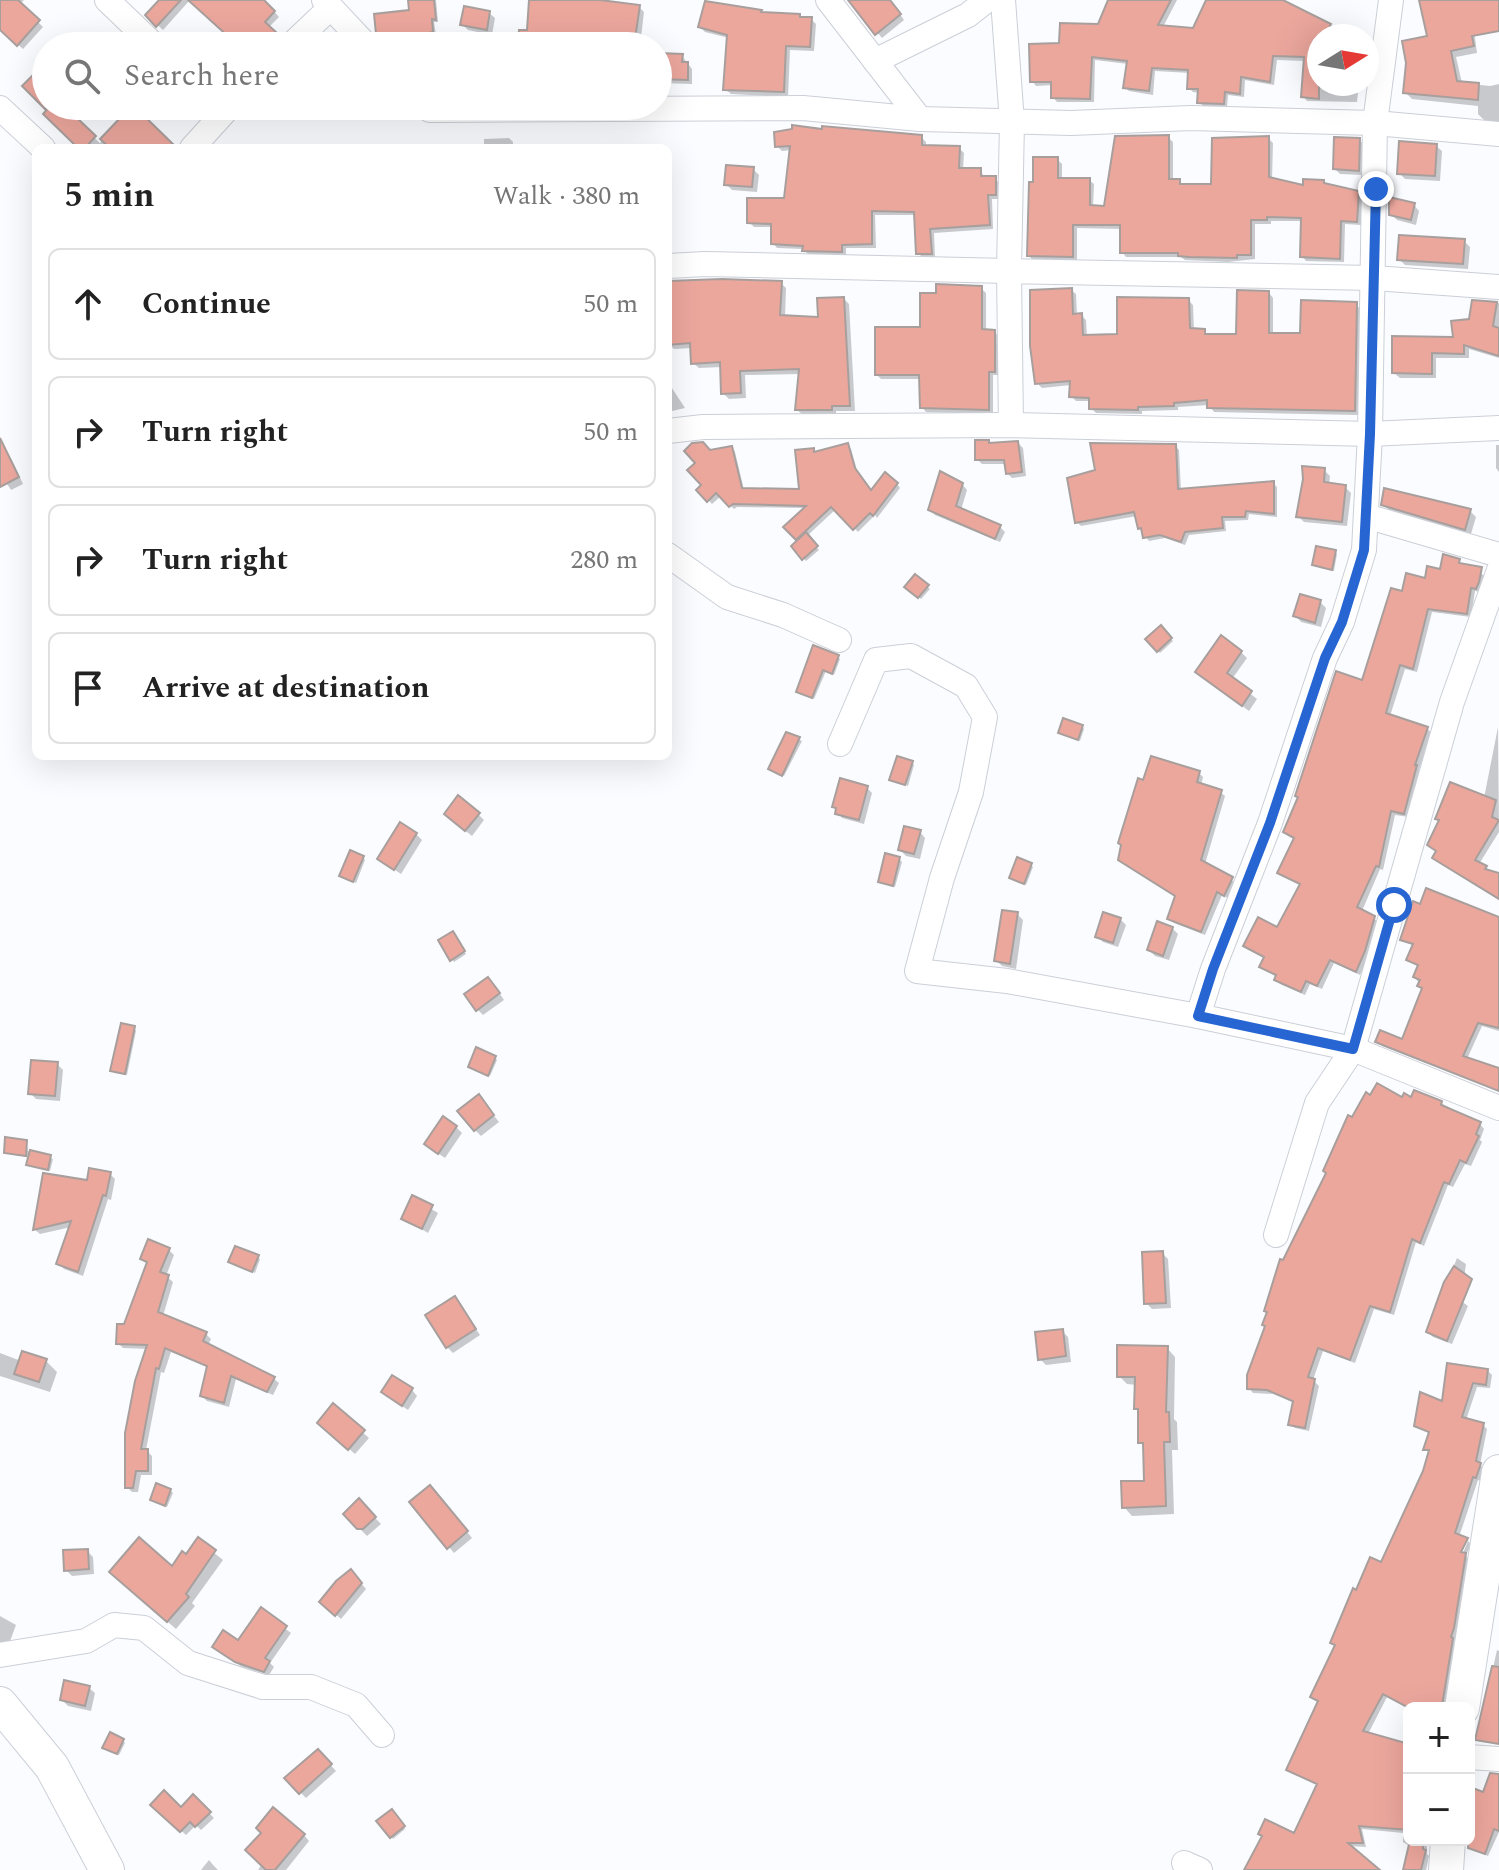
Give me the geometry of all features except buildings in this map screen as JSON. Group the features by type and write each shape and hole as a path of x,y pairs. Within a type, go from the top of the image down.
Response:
{"street":[{"path":"107,0 140,32"},
{"path":"828,0 920,119"},
{"path":"875,61 968,15 987,0"},
{"path":"1003,0 1012,122 1009,271 1011,425"},
{"path":"1198,1016 1270,823 1325,658 1342,622 1364,550 1370,434 1375,123 1391,0"},
{"path":"302,32 327,4 354,32"},
{"path":"0,108 39,144"},
{"path":"672,109 803,108 920,119 1012,122 1191,118 1375,123 1499,134"},
{"path":"195,144 214,120"},
{"path":"672,266 1374,278 1499,287"},
{"path":"672,431 703,427 1011,425 1370,434 1499,428"},
{"path":"1366,516 1499,555"},
{"path":"672,558 727,597 783,615 839,640"},
{"path":"1276,1235 1317,1103 1353,1049 1452,702 1499,570"},
{"path":"840,744 876,660 911,656 966,686 985,717 971,792 942,878 917,971 1007,981 1198,1016 1353,1049 1499,1108"},
{"path":"1463,1702 1499,1472"},
{"path":"0,1655 86,1641 114,1625 144,1628 188,1663 263,1687 311,1687 356,1705 382,1735"},
{"path":"0,1704 52,1767 107,1870"},
{"path":"1475,1757 1499,1759"},
{"path":"1446,1870 1448,1846"}],"route":[{"path":"1376,189 1364,550 1342,622 1325,658 1270,823 1198,1016 1353,1049 1394,905"}]}
